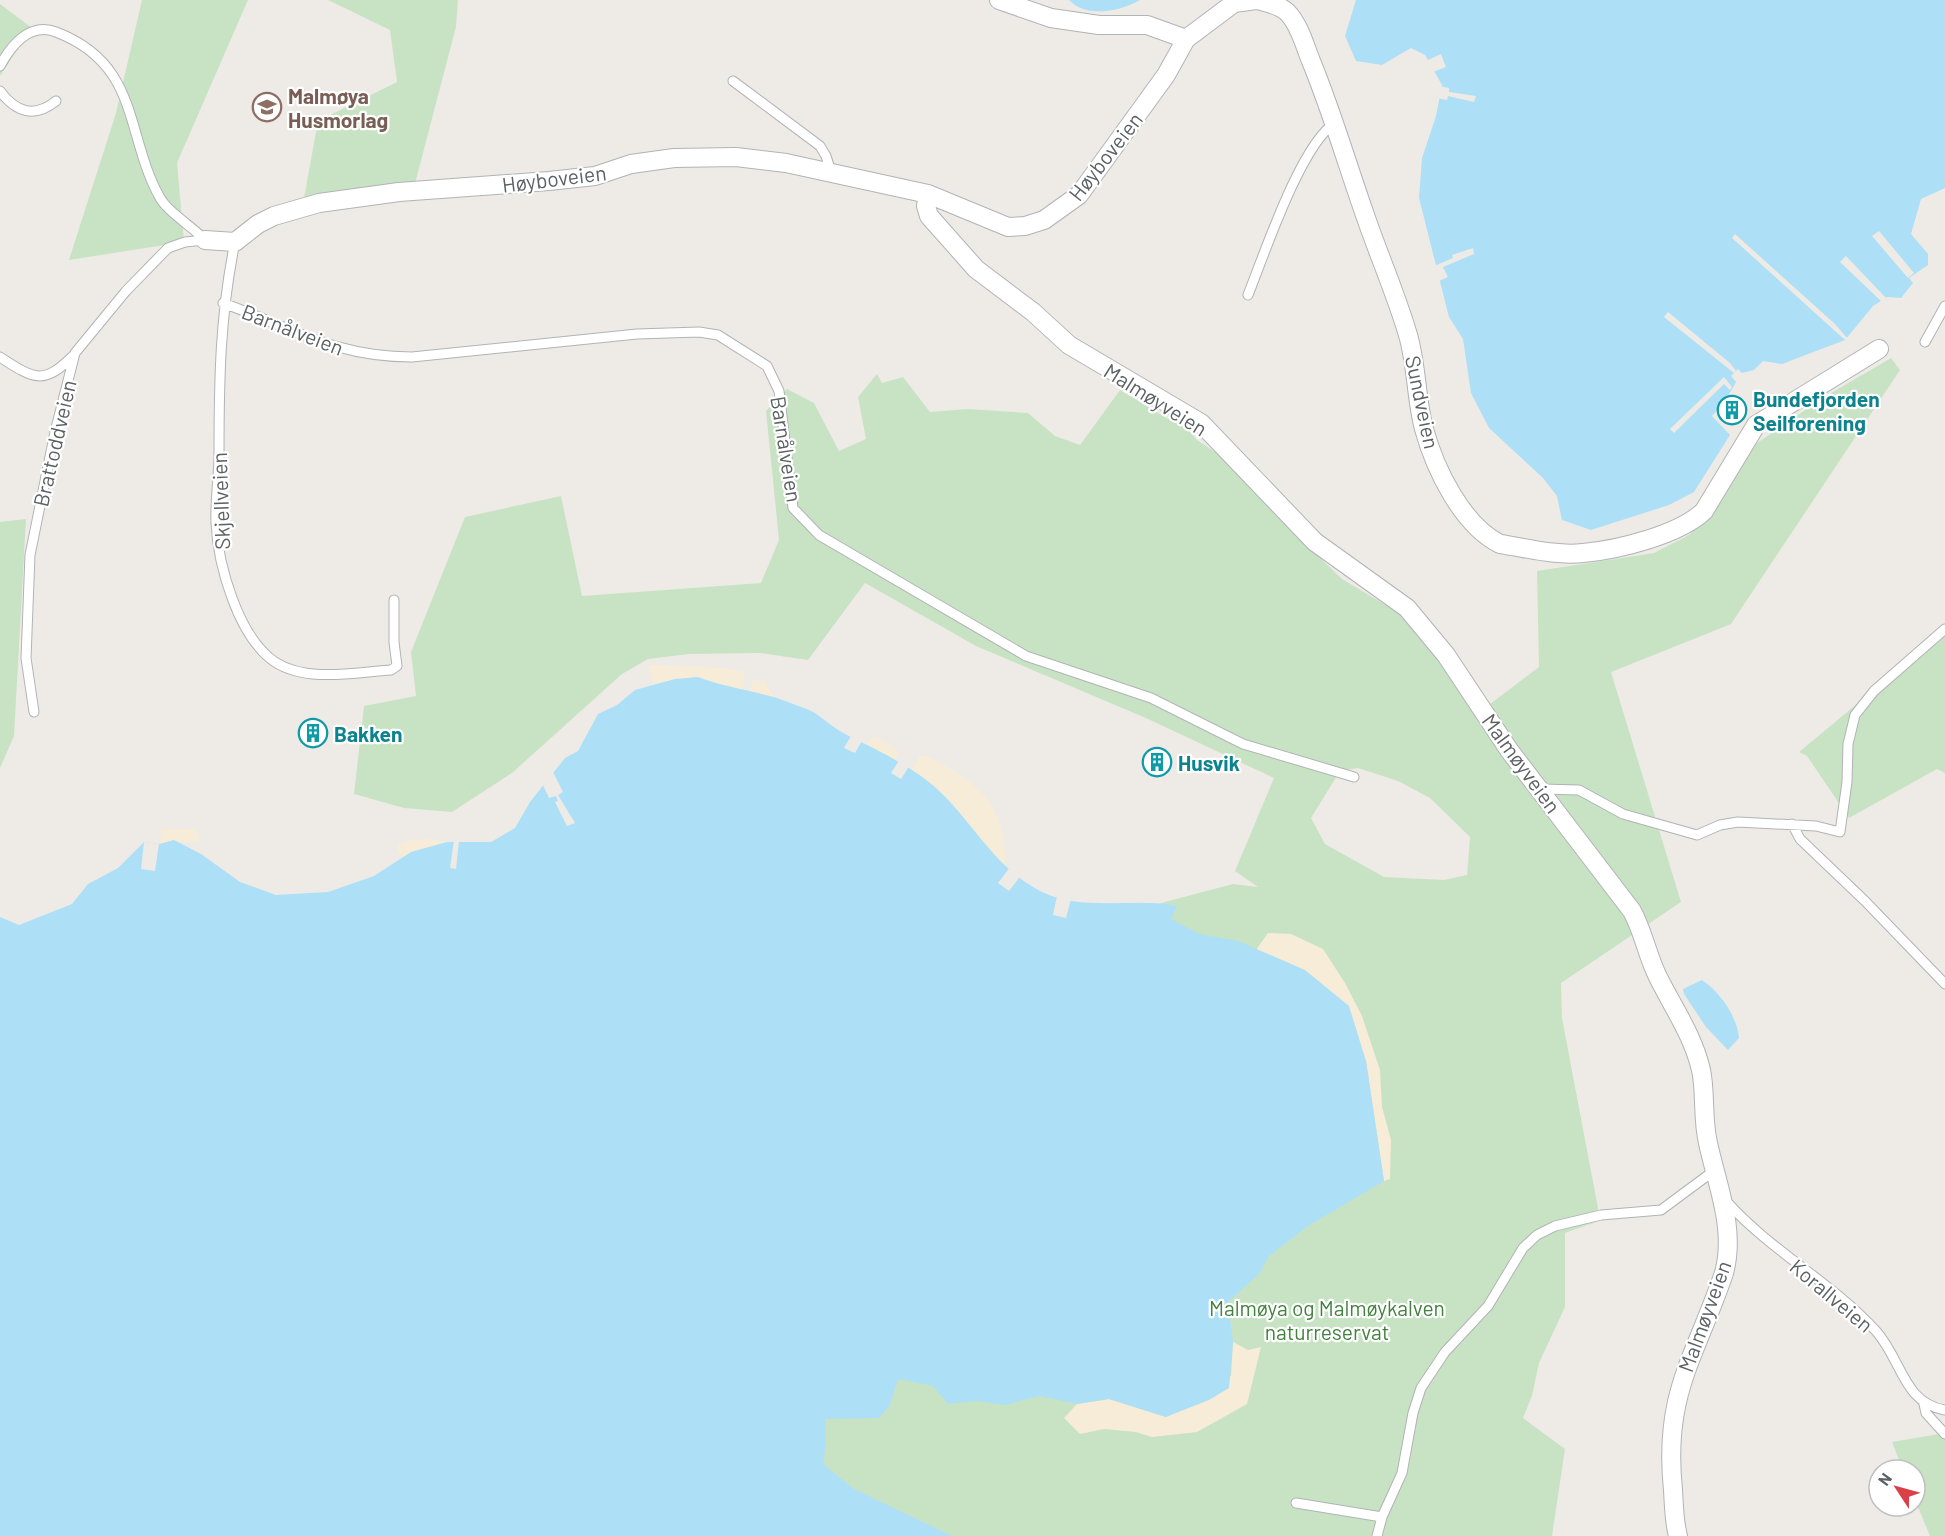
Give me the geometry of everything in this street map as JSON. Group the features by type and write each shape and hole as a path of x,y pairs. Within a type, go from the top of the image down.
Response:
{"street":[{"path":"999,0 1051,18 1099,25 1147,25 1186,39"},
{"name":"Sundveien","path":"1186,39 1223,9 1245,0 1257,0 1280,7 1288,13 1302,38 1335,123 1409,338 1424,429 1437,465 1473,523 1488,538 1500,544 1581,554 1654,537 1694,520 1704,511 1756,425 1879,349"},
{"name":"Høyboveien","path":"236,242 258,224 274,216 319,203 399,192 595,176 652,160 736,157 831,172 928,194 1008,227 1025,226 1044,220 1079,195 1104,165 1166,75 1186,39"},
{"name":"Malmøyveien","path":"928,194 926,206 929,216 976,269 1033,312 1082,354 1116,371 1201,423 1315,542 1407,608 1446,655 1509,750 1638,922 1656,971 1698,1059 1702,1077 1704,1121 1723,1198 1727,1227 1727,1263 1683,1376 1671,1428 1670,1469 1678,1536"},
{"path":"205,240 236,242"}],"lane":[{"path":"0,66 20,39 36,30 49,29 85,49 117,80 126,98 150,178 162,202 192,226 205,240"},
{"path":"733,81 819,146 826,156 831,172"},
{"path":"0,92 10,102 31,112 41,112 56,101"},
{"path":"1248,295 1279,213 1311,152 1326,129 1335,123"},
{"name":"Brattoddveien","path":"34,712 26,658 30,555 55,432 75,353 126,291 168,248 185,242 205,240"},
{"name":"Skjellveien","path":"236,242 223,303 218,388 216,523 223,567 244,622 268,656 293,670 328,673 392,670 397,666 394,642 394,600"},
{"name":"Barnålveien","path":"223,303 338,349 380,357 412,357 637,334 699,332 718,335 766,366 774,376 779,391 793,508 819,535 1020,654 1151,698 1243,744 1354,777"},
{"path":"1925,342 1945,306"},
{"path":"0,357 36,375 47,376 56,372 75,353"},
{"path":"1540,789 1579,790 1623,814 1697,834 1720,825 1738,822 1792,824 1840,832 1847,782 1848,744 1855,715 1874,691 1945,629"},
{"path":"1792,824 1800,839 1865,901 1945,984"},
{"path":"1377,1536 1382,1517 1402,1473 1413,1413 1425,1380 1445,1352 1488,1306 1523,1248 1537,1234 1555,1226 1601,1215 1661,1210 1715,1170"},
{"name":"Korallveien","path":"1723,1198 1773,1247 1815,1277 1874,1329 1884,1340 1918,1400 1924,1404 1926,1413 1945,1434"},
{"path":"1924,1404 1945,1410"},
{"path":"1296,1503 1382,1517"}],"green space":[{"path":"142,0 248,0 177,163 184,242 69,260 116,113"},
{"path":"328,0 458,0 456,27 413,191 302,209 318,121 397,82 390,30"},
{"path":"0,4 32,28 0,76"},
{"name":"Malmøya og Malmøykalven naturreservat","path":"1891,358 1900,370 1731,624 1611,672 1681,902 1561,983 1562,1018 1598,1208 1596,1222 1565,1233 1565,1307 1539,1363 1532,1396 1523,1418 1565,1449 1552,1536 576,1536 1161,903 1233,884 1258,887 1235,871 1274,778 1148,719 976,646 865,583 808,660 760,653 689,654 648,659 622,674 512,773 452,812 404,808 354,794 364,706 416,696 411,652 465,517 561,496 582,596 761,583 779,540 766,411 787,389 814,403 839,451 866,439 858,397 877,374 882,383 903,377 930,412 968,409 1028,413 1055,436 1080,445 1120,390 1175,423 1181,421 1197,440 1227,460 1293,532 1342,579 1399,613 1453,678 1477,714 1539,667 1537,571 1654,553 1689,535 1716,509 1747,450 1821,399","holes":["1358,768 1398,781 1430,798 1470,837 1467,875 1444,880 1384,877 1325,844 1311,818 1340,771"]},
{"path":"26,519 14,736 0,768 0,522"},
{"path":"1945,631 1945,773 1937,769 1849,818 1807,756 1799,752"},
{"path":"1945,1433 1945,1536 1930,1536 1922,1518 1927,1518 1927,1458 1898,1458 1892,1442"}],"sand":[{"path":"648,665 723,668 745,672 742,691 698,677 653,684"},
{"path":"753,680 765,682 774,697 750,692"},
{"path":"873,737 887,742 899,752 895,760 867,744"},
{"path":"927,756 961,776 986,798 1000,826 1006,866 982,843 938,791 912,770 919,757"},
{"path":"161,829 197,829 199,843 174,841 160,844"},
{"path":"426,839 447,842 411,852 402,858 397,848 398,845 410,840"},
{"path":"1268,933 1291,934 1323,949 1345,983 1362,1016 1380,1070 1382,1107 1391,1140 1390,1179 1384,1181 1366,1061 1273,958 1256,950"},
{"path":"1233,1342 1248,1350 1261,1347 1247,1404 1197,1432 1152,1437 1136,1432 1104,1429 1080,1434 1064,1418 1077,1404 1109,1399 1166,1417 1231,1376"}],"water":[{"path":"1069,0 1140,0 1122,8 1093,11 1076,6"},
{"path":"1356,0 1945,0 1945,188 1921,199 1911,234 1928,254 1928,265 1909,278 1913,283 1901,298 1887,297 1873,306 1845,340 1782,364 1763,361 1754,370 1742,373 1738,369 1731,376 1736,382 1712,416 1730,435 1694,492 1669,505 1591,530 1562,520 1557,496 1543,478 1489,428 1471,393 1463,339 1449,317 1419,198 1422,158 1436,116 1442,85 1425,55 1411,48 1382,65 1356,61 1345,36"},
{"path":"698,677 777,698 806,709 845,734 912,770 952,804 1007,867 1023,881 1042,892 1058,898 1092,903 1177,906 1171,919 1199,934 1238,941 1305,970 1349,1006 1366,1061 1384,1181 1308,1226 1269,1256 1259,1274 1228,1302 1233,1342 1229,1388 1209,1400 1166,1417 1109,1399 1077,1404 1039,1396 1005,1405 977,1401 948,1404 933,1386 898,1379 890,1405 879,1418 825,1419 826,1442 823,1464 854,1489 952,1536 0,1536 0,917 19,925 72,904 88,884 118,868 144,842 159,844 174,840 201,854 240,882 276,895 328,892 374,876 411,852 447,842 491,842 515,828 530,802 565,758 578,751 598,714 617,705 635,690 675,679"},
{"path":"1702,980 1721,998 1735,1021 1739,1038 1728,1050 1706,1027 1684,994 1683,989"}],"pier":[{"path":"1441,54 1446,67 1433,72 1426,61"},
{"path":"1439,86 1449,88 1449,92 1476,96 1474,102 1448,96 1447,100 1436,98"},
{"path":"1879,231 1914,273 1908,278 1872,236"},
{"path":"1735,234 1835,324 1847,338 1845,340 1732,238"},
{"path":"1473,248 1474,254 1443,267 1448,277 1437,282 1434,266 1453,258 1452,255"},
{"path":"1846,256 1886,298 1882,302 1840,262"},
{"path":"1668,312 1730,363 1736,371 1734,373 1664,317"},
{"path":"1724,377 1732,387 1730,390 1724,384 1674,433 1670,429"},
{"path":"852,734 863,739 855,753 844,748"},
{"path":"900,759 910,765 901,779 891,773"},
{"path":"552,770 563,792 558,795 575,823 567,826 555,802 558,801 556,796 549,798 542,783"},
{"path":"454,840 459,841 456,869 450,868"},
{"path":"144,842 159,844 155,871 141,869"},
{"path":"1011,866 1022,874 1009,891 998,883"},
{"path":"1057,896 1071,899 1066,918 1053,915"}],"place":[{"name":"Malmøya Husmorlag","path":"267,107"},
{"name":"Bundefjorden Seilforening","path":"1732,410"},
{"name":"Bakken","path":"313,733"},
{"name":"Husvik","path":"1157,762"}]}
